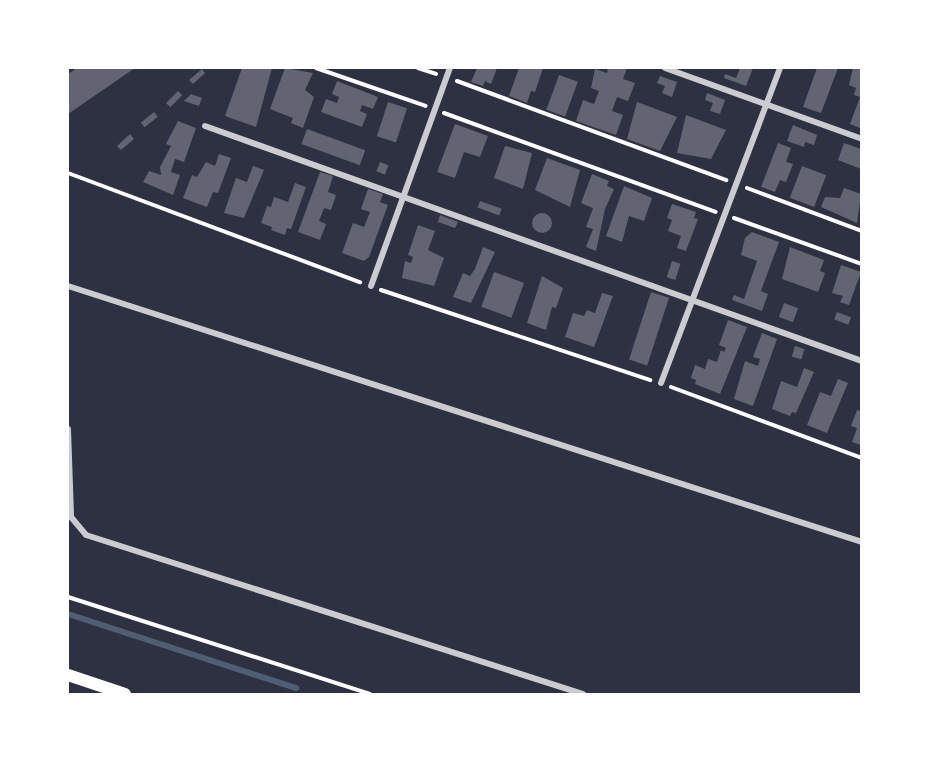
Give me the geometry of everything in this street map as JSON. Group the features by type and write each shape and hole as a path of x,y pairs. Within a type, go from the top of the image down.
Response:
{"main road":[{"path":"68,675 125,694"}],"street":[{"path":"371,286 450,68"},
{"path":"665,68 861,139"},
{"path":"661,383 780,68"},
{"path":"205,126 692,298 861,361"},
{"path":"68,286 861,542"},
{"path":"68,429 71,517 86,535 583,694"}],"path":[{"path":"316,68 861,264"},
{"path":"418,68 861,231"},
{"path":"68,173 371,286 661,383 861,458"},
{"path":"68,597 370,694"}],"building":[{"path":"77,68 135,68 68,114 68,74"},
{"path":"242,68 272,68 256,127 225,116"},
{"path":"285,68 313,73 305,90 314,97 303,128 291,123 293,118 270,109"},
{"path":"477,68 497,68 491,84 485,81 483,86 471,82"},
{"path":"519,68 543,68 535,92 531,91 527,103 509,96"},
{"path":"608,68 627,68 623,79 635,83 628,101 617,97 612,111 623,115 616,135 576,121 583,100 594,104 599,91 591,88 595,69 607,73"},
{"path":"740,68 753,68 746,86 724,78 725,74 736,78"},
{"path":"817,68 838,68 821,113 803,107"},
{"path":"853,68 861,68 860,128 850,124 860,97 854,95 856,88 849,85"},
{"path":"202,69 205,73 193,84 189,80"},
{"path":"559,75 578,82 565,117 546,110"},
{"path":"660,76 677,82 672,97 662,93 665,86 657,83"},
{"path":"337,81 378,97 373,109 362,105 360,111 367,114 362,127 321,112 326,99 337,103 339,97 332,94"},
{"path":"178,91 182,95 170,107 166,103"},
{"path":"707,93 725,100 720,114 710,111 713,103 705,100"},
{"path":"191,94 202,98 199,106 184,101"},
{"path":"388,102 407,108 396,142 377,136"},
{"path":"637,102 677,117 660,151 627,139"},
{"path":"154,112 158,117 145,127 141,123"},
{"path":"686,115 726,130 711,159 677,153"},
{"path":"178,121 196,128 184,162 175,159 171,172 180,175 173,195 143,182 149,171 161,175 160,167 171,146 166,144"},
{"path":"455,124 488,136 480,157 464,152 455,178 437,172"},
{"path":"793,125 817,135 814,145 805,142 804,147 787,141"},
{"path":"307,129 365,150 360,165 302,144"},
{"path":"130,134 134,139 121,150 117,146"},
{"path":"778,143 791,148 786,162 793,164 786,182 780,180 775,192 761,187"},
{"path":"844,143 861,149 861,169 838,160"},
{"path":"505,146 532,153 523,189 494,178"},
{"path":"219,154 231,158 218,193 213,192 207,207 183,198 192,175 197,177 206,162 215,166"},
{"path":"547,158 580,170 570,207 535,190"},
{"path":"380,162 388,165 385,175 376,171"},
{"path":"253,166 264,170 244,218 224,213 236,178 247,182"},
{"path":"802,166 826,175 814,207 790,198"},
{"path":"320,172 333,176 328,192 336,195 331,210 324,208 319,221 326,224 320,240 298,232"},
{"path":"592,174 609,181 607,186 614,189 605,209 596,251 586,247 593,229 586,227 593,208 581,203"},
{"path":"295,183 306,187 291,229 287,228 285,235 261,223 267,206 271,207 274,197 288,202"},
{"path":"624,186 652,198 644,221 629,216 622,242 606,236"},
{"path":"844,188 861,194 857,223 821,207 825,197 840,198"},
{"path":"368,189 383,194 380,202 388,205 369,257 364,261 342,253 353,223 364,227 370,212 361,209"},
{"path":"480,201 502,209 499,215 478,208"},
{"path":"672,204 696,212 694,218 698,219 686,251 677,248 681,236 668,231 672,220 667,218"},
{"path":"542,213 549,216 552,223 549,230 542,233 535,230 532,223 535,216"},
{"path":"440,215 458,222 455,228 438,222"},
{"path":"418,225 435,231 428,250 444,258 434,286 402,278 405,261 411,263 413,257 408,255"},
{"path":"752,232 779,242 761,291 768,294 762,311 732,300 734,295 744,299 757,261 741,255 745,238"},
{"path":"483,247 495,252 471,303 453,297 463,273 470,276 475,269"},
{"path":"790,247 824,260 820,271 825,273 818,292 782,279"},
{"path":"672,261 681,264 675,280 667,277"},
{"path":"841,265 861,272 849,305 840,302 843,296 832,293"},
{"path":"494,272 524,283 511,318 481,307"},
{"path":"542,276 563,288 556,308 552,307 546,330 527,323"},
{"path":"651,292 669,298 647,365 629,360"},
{"path":"602,293 613,296 594,347 565,337 573,313 584,316 587,310 595,313"},
{"path":"784,303 798,308 793,322 779,317"},
{"path":"837,312 851,317 848,325 834,320"},
{"path":"728,320 747,327 720,394 695,384 696,380 691,378 695,365 705,369 708,359 717,362 721,350 724,352 726,348 719,345"},
{"path":"762,333 777,339 753,406 734,399 745,361 758,366 760,359 753,357"},
{"path":"795,346 805,349 801,359 792,357"},
{"path":"804,368 814,372 796,413 792,412 790,416 772,409 781,381 797,387"},
{"path":"838,379 848,383 827,433 807,425 820,392 831,396"},
{"path":"857,410 861,411 861,445 852,442 857,428 851,426"}],"waterway":[{"path":"68,614 296,688"}]}
